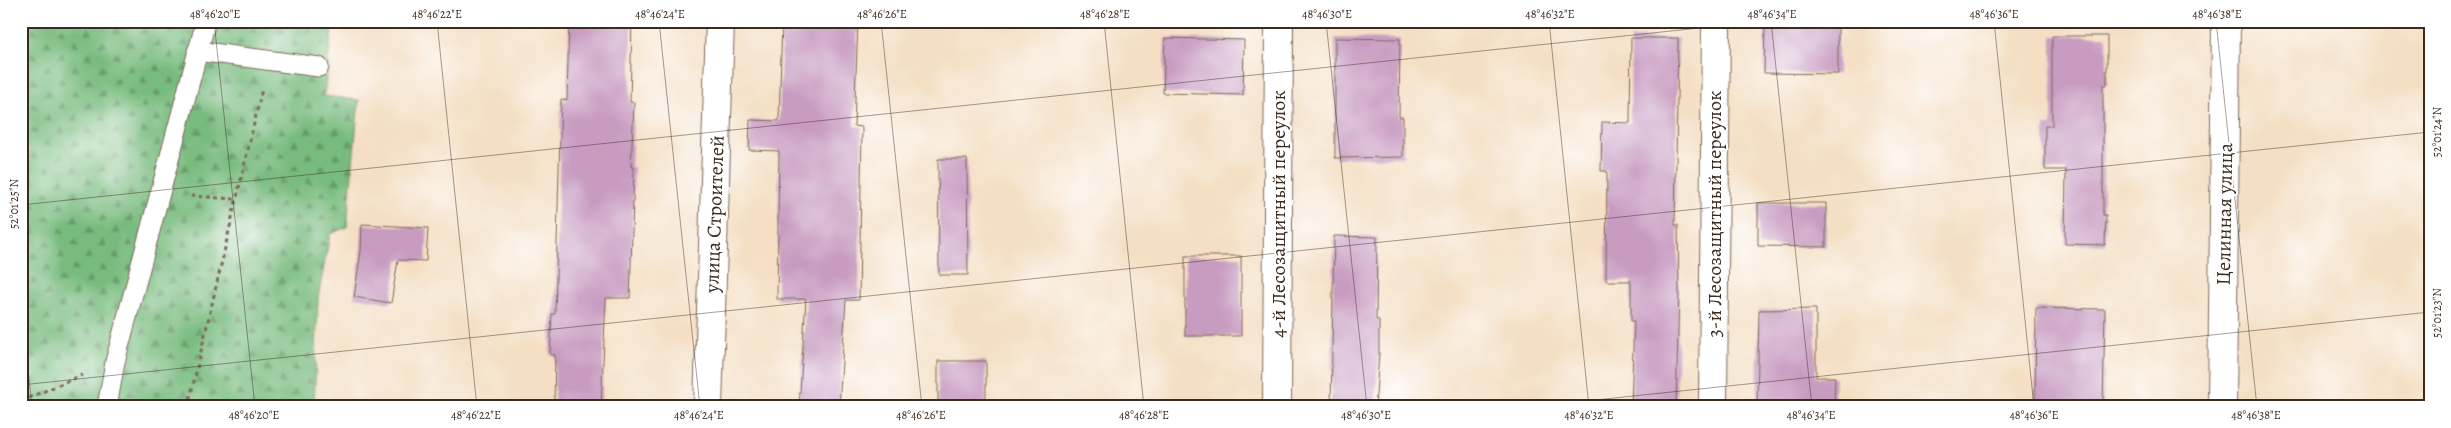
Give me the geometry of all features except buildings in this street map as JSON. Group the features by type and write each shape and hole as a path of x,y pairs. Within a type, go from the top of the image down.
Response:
{"street":[{"name":"улица Строителей","path":"708,407 720,21"},
{"name":"4-й Лесозащитный переулок","path":"1277,407 1279,21"},
{"name":"3-й Лесозащитный переулок","path":"1713,407 1716,21"},
{"name":"Целинная улица","path":"2222,407 2226,21"}],"lane":[{"path":"107,407 115,362 206,21"},
{"path":"197,51 319,67"}],"path":[{"path":"188,407 235,199 269,60"},
{"path":"160,195 235,199"},
{"path":"21,401 115,362"}],"green space":[{"path":"21,21 333,21 324,96 359,100 347,227 330,234 318,298 314,407 21,407 21,163 30,149 21,142"}]}
